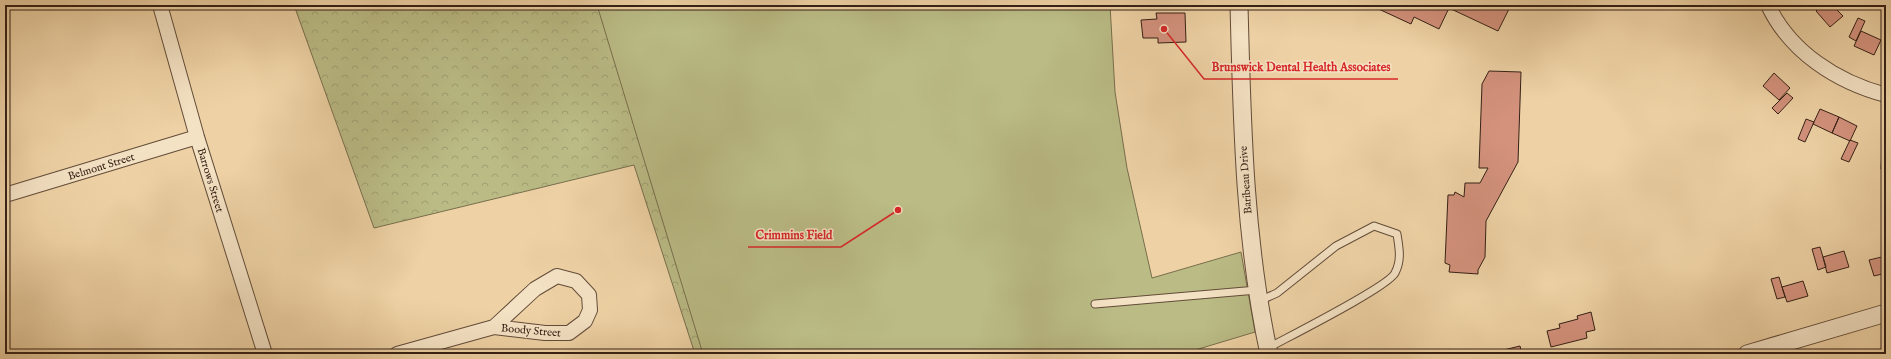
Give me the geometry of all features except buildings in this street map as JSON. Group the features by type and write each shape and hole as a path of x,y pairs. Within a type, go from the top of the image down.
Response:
{"street":[{"name":"Barrows Street","path":"160,5 197,137 265,354"},
{"name":"Baribeau Drive","path":"1239,5 1242,141 1248,215 1258,296 1269,351"},
{"path":"1768,5 1779,24 1800,49 1824,69 1862,88 1886,95"},
{"name":"Belmont Street","path":"5,195 197,137"},
{"name":"Boody Street","path":"397,354 494,327 545,333 569,333 585,321 590,310 589,295 576,281 557,276 535,289 494,327"},
{"path":"1747,354 1886,313"}],"lane":[{"path":"1095,304 1258,296 1277,292 1336,246 1374,226 1397,234 1401,256 1395,275 1363,297 1269,351"}],"green space":[{"path":"294,5 624,5 744,354 695,354 634,165 374,228"},
{"path":"597,5 1110,5 1115,92 1127,168 1152,278 1241,252 1255,332 1182,354 703,354"}],"place":[{"name":"Brunswick Dental Health Associates","path":"1164,29"},
{"name":"Crimmins Field","path":"898,210"}]}
